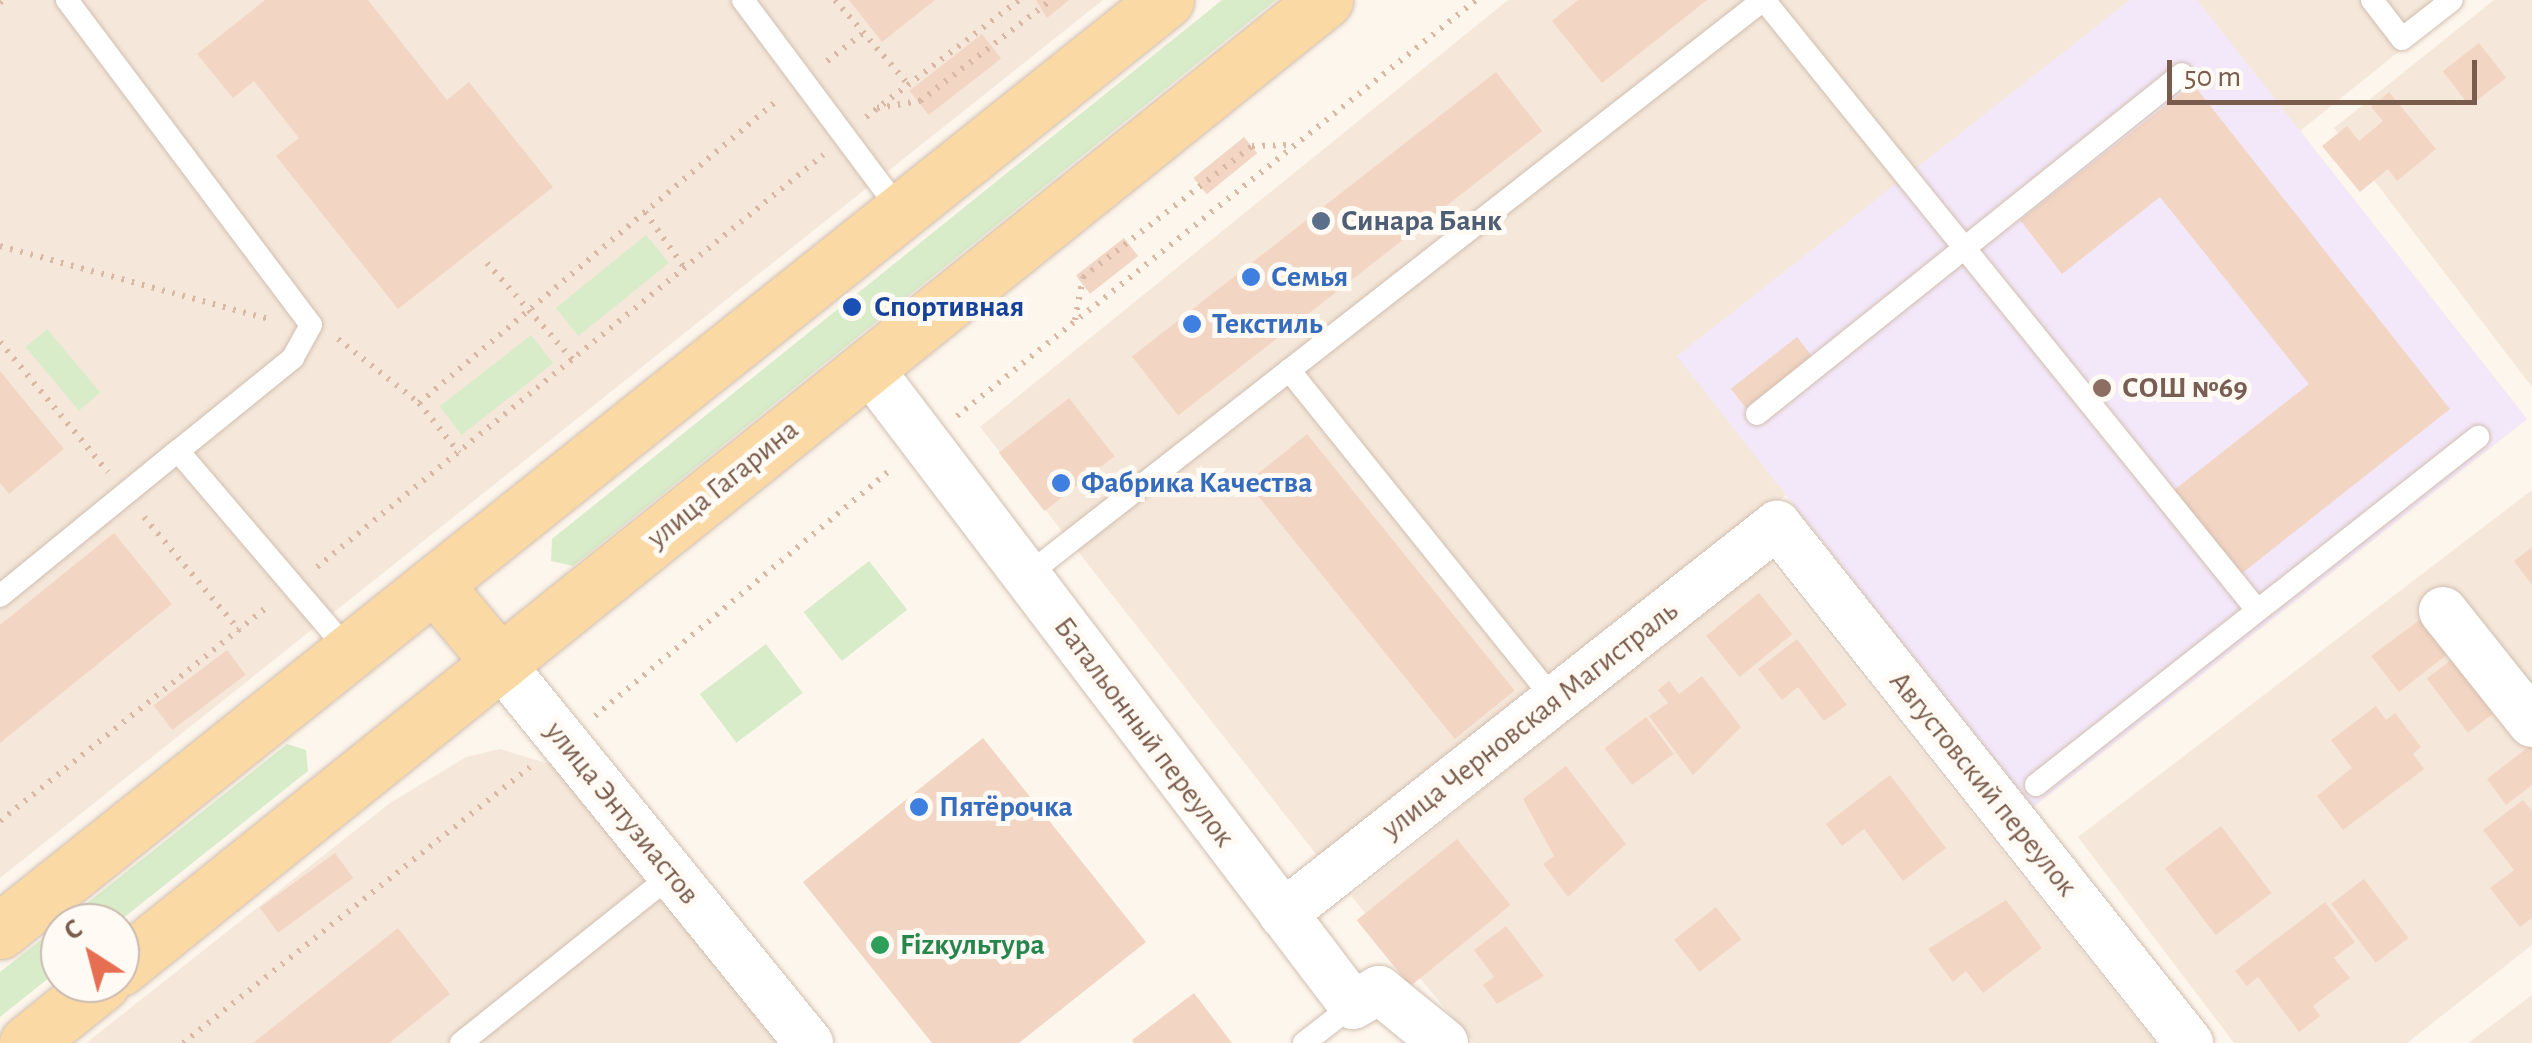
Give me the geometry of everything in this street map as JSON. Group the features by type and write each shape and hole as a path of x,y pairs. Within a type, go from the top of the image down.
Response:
{"main road":[{"path":"0,931 1166,0"},
{"name":"улица Гагарина","path":"140,952 1325,0"},
{"name":"улица Энтузиастов","path":"434,584 500,663"},
{"path":"27,1043 77,1003"}],"street":[{"name":"Батальонный переулок","path":"868,367 1353,1004"},
{"name":"улица Черновская Магистраль","path":"1283,914 1777,526"},
{"name":"Августовский переулок","path":"1777,526 2188,1043"},
{"path":"2443,611 2532,724"},
{"name":"улица Энтузиастов","path":"500,663 809,1043"},
{"path":"1353,1004 1379,990 1444,1043"}],"lane":[{"path":"0,596 293,358 309,330 303,308 66,0"},
{"path":"1026,576 1764,0 2258,610"},
{"path":"2372,0 2402,39 2452,0"},
{"path":"750,2 841,140 900,211"},
{"path":"1757,414 2182,74"},
{"path":"1289,370 1555,700"},
{"path":"2036,785 2478,436"},
{"path":"178,451 349,650"},
{"path":"461,1043 673,874"},
{"path":"1304,1043 1353,1004"}],"path":[{"path":"835,0 908,84"},
{"path":"0,821 574,361 876,108 1019,0"},
{"path":"876,108 920,101 1051,0"},
{"path":"802,81 862,34"},
{"path":"420,403 771,106"},
{"path":"1075,322 1084,278 1252,146 1294,145"},
{"path":"645,212 685,269"},
{"path":"0,246 347,341 420,403 459,453"},
{"path":"487,264 532,308 574,361"},
{"path":"0,342 239,630"},
{"path":"183,1043 391,877"}],"shaded area":[{"path":"0,0 1103,0 0,878"},
{"path":"1508,0 2463,0 2300,131 2527,419 2032,808 1786,495 1324,864 980,427"},
{"name":"СОШ №69","path":"2130,0 2197,0 2527,419 2032,808 1677,356"},
{"path":"2494,0 2532,0 2532,387 2334,128"},
{"path":"2532,490 2532,945 2407,1043 2234,1043 2078,837"},
{"path":"1768,559 2155,1043 1474,1043 1351,896"},
{"path":"500,749 556,766 780,1043 86,1043 390,803 466,757"},
{"path":"2532,995 2532,1043 2468,1043"}],"green space":[{"path":"1222,0 1276,0 573,566 551,561 552,539"},
{"path":"646,235 669,263 579,336 556,308"},
{"path":"47,329 100,393 79,411 26,347"},
{"path":"531,335 553,363 462,435 440,406"},
{"path":"869,561 907,610 842,661 804,612"},
{"path":"766,644 803,693 736,743 700,694"},
{"path":"287,744 306,750 308,771 140,905 87,903"},
{"path":"40,941 40,985 0,1017 0,972"}],"building":[{"path":"265,0 368,0 447,100 469,82 553,187 398,309 276,156 299,138 254,81 233,98 197,54"},
{"path":"849,0 935,0 882,42"},
{"path":"1036,0 1069,0 1047,18"},
{"path":"1578,0 1707,0 1602,83 1552,21"},
{"path":"982,34 1001,58 929,115 910,91"},
{"path":"2479,43 2506,78 2470,106 2443,71"},
{"path":"1496,72 1542,131 1178,416 1132,356"},
{"path":"2193,84 2450,409 2241,574 2174,490 2309,384 2160,197 2062,274 2020,220"},
{"path":"2389,92 2436,149 2397,181 2388,169 2360,192 2322,146 2347,126 2359,141 2383,121 2371,107"},
{"path":"1244,137 1257,153 1207,194 1193,178"},
{"path":"1124,238 1138,256 1090,294 1076,276"},
{"path":"1797,337 1816,361 1750,413 1731,389"},
{"path":"0,371 64,449 9,494 0,483"},
{"path":"1069,398 1115,456 1044,511 999,453"},
{"path":"1307,434 1515,690 1455,739 1247,482"},
{"path":"114,533 172,604 0,743 0,625"},
{"path":"2532,547 2532,585 2514,561"},
{"path":"1759,593 1792,634 1740,677 1706,636"},
{"path":"2425,616 2462,643 2399,692 2371,656"},
{"path":"1797,639 1847,705 1824,721 1798,687 1782,700 1758,669"},
{"path":"227,650 246,675 172,730 154,705"},
{"path":"2462,652 2503,706 2468,733 2427,678"},
{"path":"1702,676 1741,727 1693,775 1649,716 1668,703 1658,690 1669,681 1679,694"},
{"path":"2376,706 2386,720 2395,713 2421,747 2413,754 2424,769 2343,830 2317,796 2352,768 2331,740"},
{"path":"1646,717 1674,754 1632,785 1604,748"},
{"path":"983,738 1146,942 1019,1043 932,1043 803,882"},
{"path":"2532,744 2532,785 2506,805 2487,779"},
{"path":"1566,766 1626,844 1568,897 1543,864 1554,856 1523,799"},
{"path":"1890,775 1946,848 1903,881 1864,829 1842,846 1826,824"},
{"path":"2523,800 2532,811 2532,918 2520,927 2490,888 2514,870 2483,830"},
{"path":"2221,826 2272,893 2216,935 2165,868"},
{"path":"1457,839 1510,905 1410,986 1357,920"},
{"path":"335,853 353,878 278,933 260,908"},
{"path":"2364,879 2409,938 2376,963 2331,904"},
{"path":"2006,900 2042,948 1983,993 1966,971 1953,982 1928,949"},
{"path":"2325,902 2355,942 2334,958 2350,978 2313,1006 2320,1016 2299,1032 2258,977 2247,986 2235,971"},
{"path":"1716,907 1741,939 1699,972 1674,940"},
{"path":"1506,926 1544,976 1497,1004 1483,985 1494,977 1474,950"},
{"path":"398,928 450,994 389,1043 253,1043"},
{"path":"1194,993 1232,1043 1134,1043 1132,1040"}],"place":[{"name":"Синара Банк","path":"1321,221"},
{"name":"Семья","path":"1251,277"},
{"name":"Спортивная","path":"852,307"},
{"name":"Текстиль","path":"1192,324"},
{"name":"СОШ №69","path":"2102,388"},
{"name":"Фабрика Качества","path":"1061,483"},
{"name":"Пятёрочка","path":"919,807"},
{"name":"Fizкультура","path":"880,945"}]}
